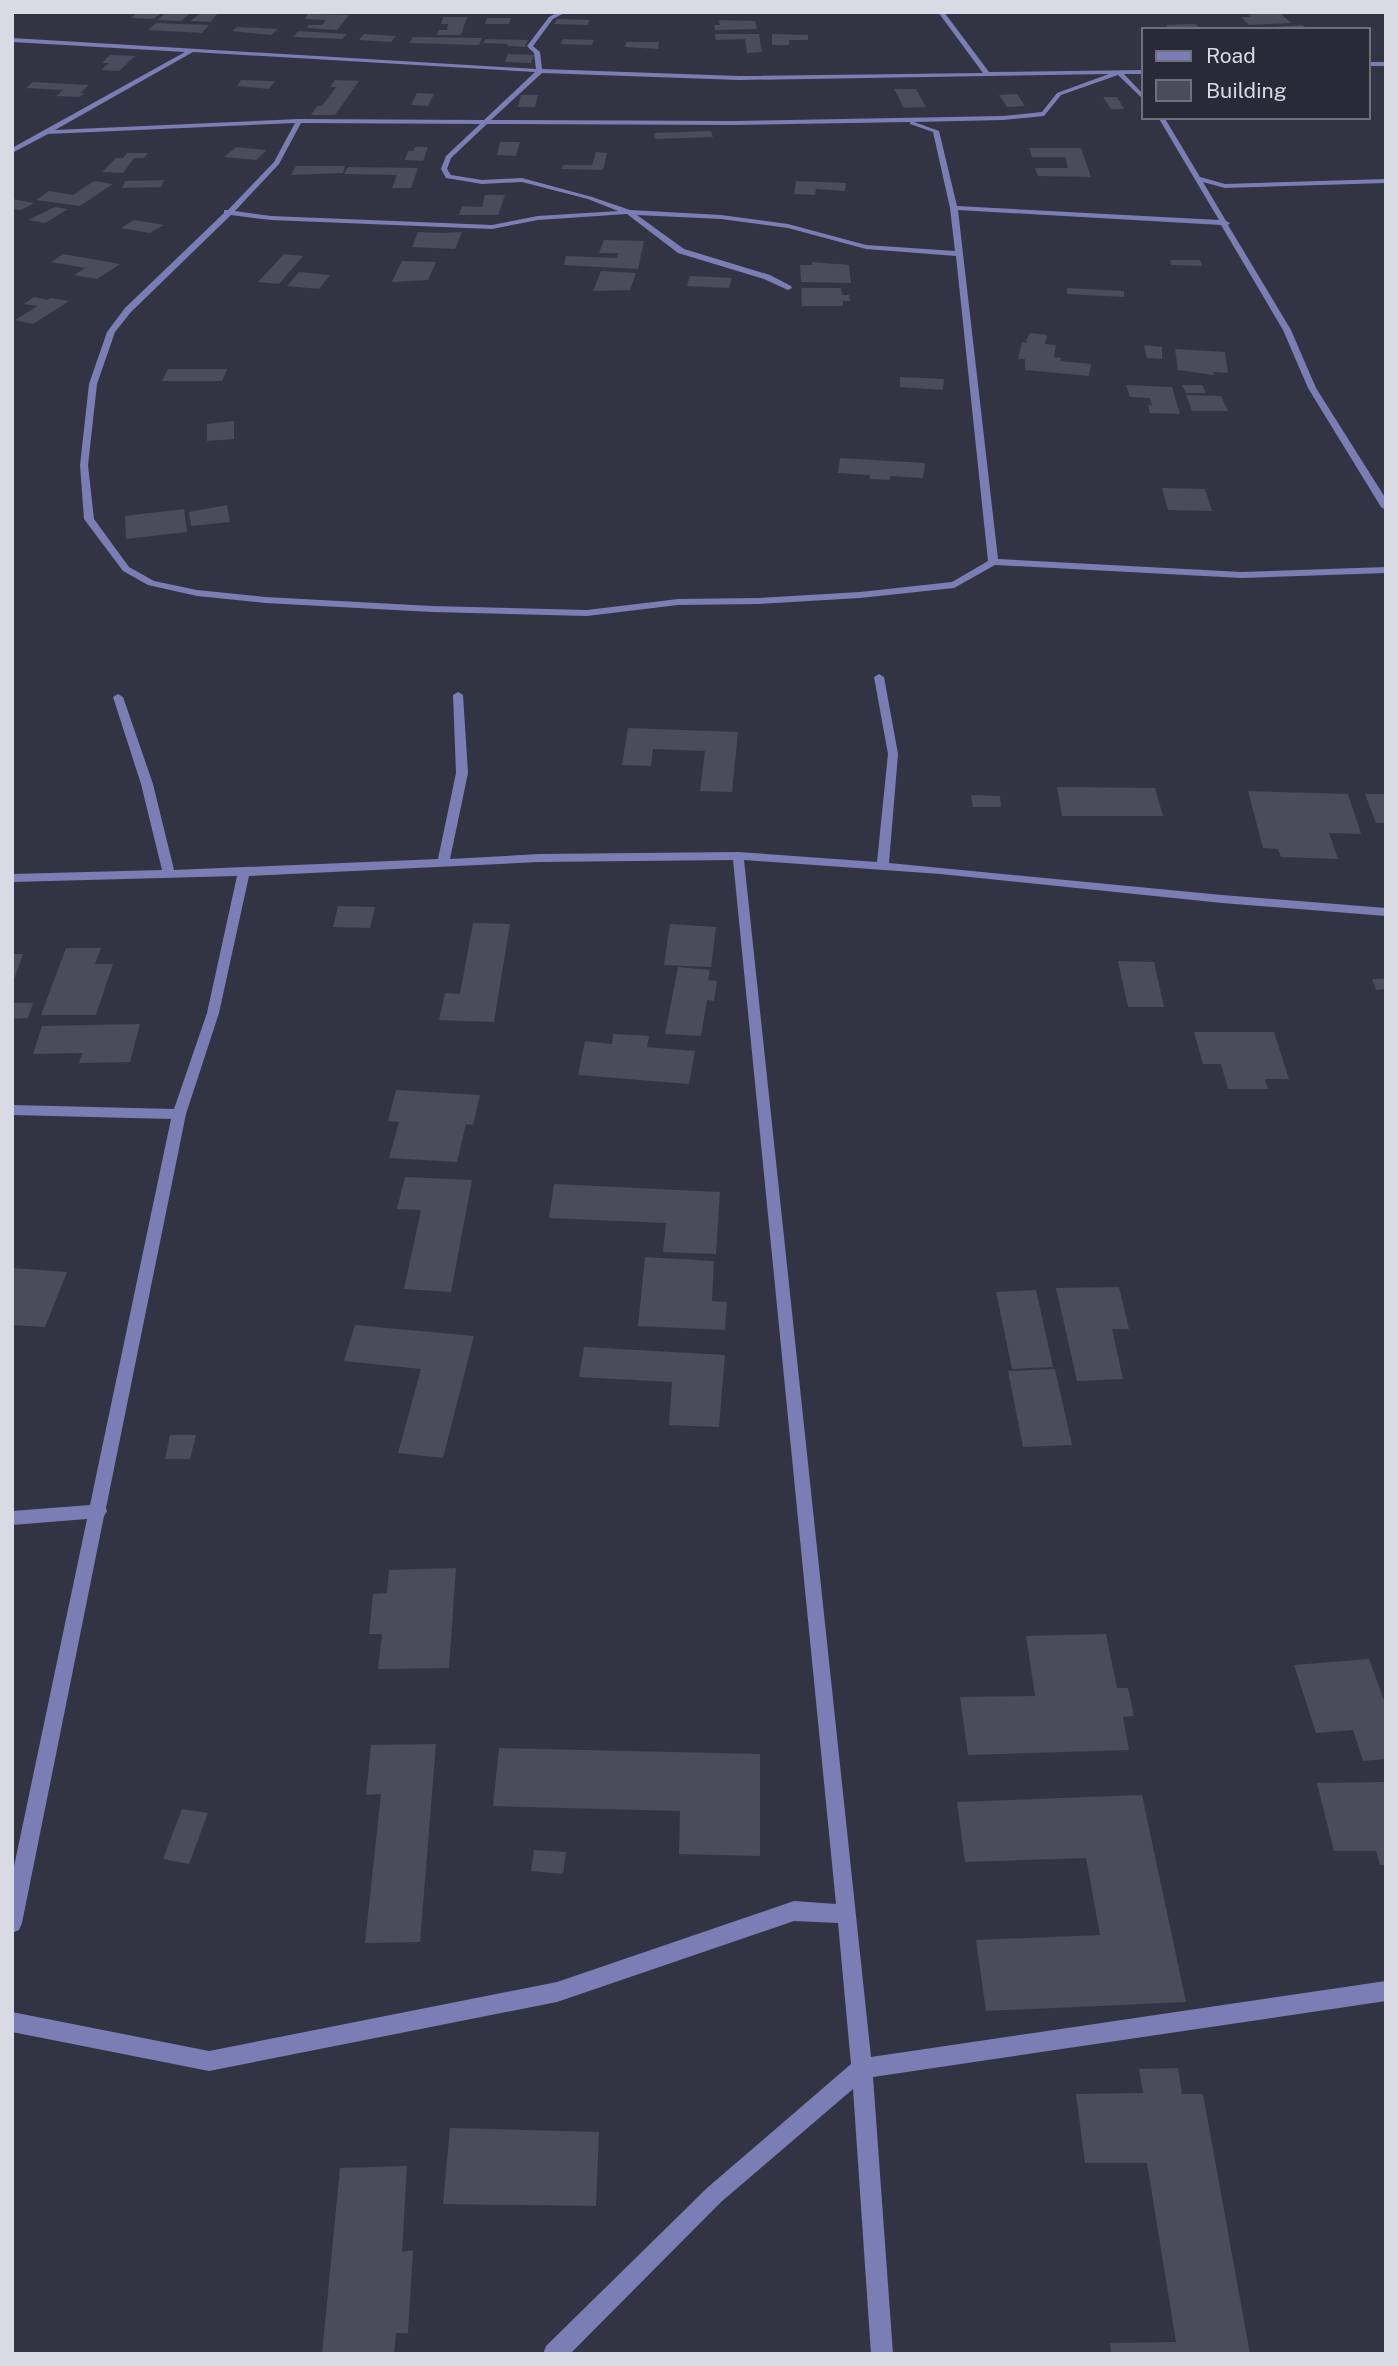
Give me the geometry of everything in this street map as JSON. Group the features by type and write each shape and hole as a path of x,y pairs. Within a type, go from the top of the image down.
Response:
{"street":[{"path":"539,72 537,52 530,46 551,18 563,12"},
{"path":"941,12 987,74"},
{"path":"12,40 539,72 739,78 1142,72"},
{"path":"12,151 194,50"},
{"path":"539,72 447,157 444,169 448,177 482,182 522,180 629,212 681,251 766,277 788,288"},
{"path":"1119,73 1142,96"},
{"path":"49,132 299,121 1003,118 1044,114 1059,94 1119,73"},
{"path":"1162,119 1287,330 1312,388 1386,507"},
{"path":"905,120 936,131 954,208 993,562"},
{"path":"299,121 277,163 253,190 227,212 186,257 119,321 111,332 93,384 84,466 89,519 126,569 151,583 197,593 265,600 432,609 587,613 678,602 759,601 954,585 993,562 1242,575 1386,570"},
{"path":"1199,179 1225,186 1386,181"},
{"path":"954,208 1226,223"},
{"path":"227,212 271,218 492,227 538,218 629,212 774,224 866,247 959,254"},
{"path":"879,677 893,754 883,866"},
{"path":"443,863 462,773 458,695"},
{"path":"118,697 147,784 169,875"},
{"path":"738,856 862,2068 882,2354"},
{"path":"12,878 244,873 539,858 738,856 883,866 1386,912"},
{"path":"12,1923 179,1114 213,1013 244,873"},
{"path":"12,1110 179,1114"},
{"path":"12,1518 99,1511"},
{"path":"12,2022 209,2061 557,1992 794,1911 846,1914"},
{"path":"554,2354 714,2196 862,2068 1386,1991"}],"building":[{"path":"163,12 154,19 131,18 137,13"},
{"path":"167,12 192,12 181,21 157,20"},
{"path":"203,12 219,12 210,22 190,21"},
{"path":"1253,12 1280,13 1291,23 1249,25 1241,17 1251,17 1248,15 1255,14"},
{"path":"308,14 349,15 337,30 307,28 309,25 322,25 326,20 305,19"},
{"path":"443,17 467,17 461,35 437,35 439,30 447,30 448,24 441,24"},
{"path":"487,18 511,18 509,24 485,24"},
{"path":"557,19 590,20 587,25 554,24"},
{"path":"719,20 755,21 757,29 715,30 714,25 720,25"},
{"path":"156,23 209,25 202,33 148,30"},
{"path":"1195,24 1200,28 1168,28 1166,25"},
{"path":"1302,25 1306,28 1259,28"},
{"path":"237,27 278,29 271,35 232,31"},
{"path":"298,31 347,34 342,39 293,37"},
{"path":"364,34 396,36 391,42 359,40"},
{"path":"715,34 759,34 762,52 747,53 745,39 716,40"},
{"path":"772,34 808,35 808,40 789,40 789,45 772,45"},
{"path":"413,37 482,38 479,45 409,43"},
{"path":"486,39 528,40 525,47 483,43"},
{"path":"563,39 594,40 592,45 561,44"},
{"path":"626,42 659,42 658,49 625,47"},
{"path":"508,54 534,55 531,63 505,62"},
{"path":"110,55 135,56 119,71 101,70 109,63 102,63"},
{"path":"241,80 275,81 269,89 237,86"},
{"path":"335,80 359,81 335,115 311,115 317,106 322,106 336,87 330,87"},
{"path":"33,82 89,85 80,93 85,93 80,97 56,96 63,90 26,88"},
{"path":"894,89 916,89 926,107 904,108"},
{"path":"417,93 434,94 428,106 411,105"},
{"path":"1017,94 1025,106 1007,107 999,95"},
{"path":"521,95 538,95 535,107 518,107"},
{"path":"1103,97 1117,97 1124,109 1111,109"},
{"path":"711,131 713,137 655,139 654,133"},
{"path":"500,142 520,142 516,156 497,155"},
{"path":"236,147 267,150 256,160 224,157"},
{"path":"415,147 428,147 423,161 405,160 408,151 414,151"},
{"path":"1029,148 1081,148 1091,177 1038,176 1035,168 1068,168 1065,157 1032,157"},
{"path":"596,152 607,153 603,170 561,169 563,165 592,165"},
{"path":"127,153 148,153 144,158 134,158 123,173 102,172 116,158 123,158"},
{"path":"296,166 345,166 343,173 291,175"},
{"path":"348,167 418,168 411,188 392,188 397,175 344,174"},
{"path":"164,180 161,187 122,188 125,181"},
{"path":"94,181 113,184 80,206 36,200 49,191 73,195"},
{"path":"796,181 846,183 845,191 816,189 815,195 794,194"},
{"path":"485,195 505,195 498,215 459,215 462,206 482,207"},
{"path":"12,199 34,203 21,210 12,209"},
{"path":"55,207 68,209 45,223 28,220"},
{"path":"134,220 164,225 150,233 121,228"},
{"path":"418,232 462,232 455,249 412,247"},
{"path":"604,240 644,241 638,269 564,265 566,256 617,258 618,253 599,253"},
{"path":"63,254 120,264 97,279 74,275 85,268 51,262"},
{"path":"284,254 303,256 279,284 258,282"},
{"path":"1170,260 1200,260 1202,266 1171,265"},
{"path":"402,261 436,262 428,280 392,282"},
{"path":"812,262 849,265 851,283 801,282 800,265 812,265"},
{"path":"601,271 636,273 630,290 593,291"},
{"path":"299,272 330,275 319,289 287,286"},
{"path":"690,276 732,278 729,288 687,286"},
{"path":"801,288 841,288 842,295 849,295 850,301 843,301 843,306 802,306"},
{"path":"1067,288 1124,291 1124,297 1067,294"},
{"path":"34,297 69,301 33,324 15,320 38,306 24,304"},
{"path":"1030,333 1047,335 1045,344 1056,345 1054,357 1061,358 1060,361 1091,364 1089,376 1025,370 1025,359 1018,359 1022,342 1028,343 1026,341"},
{"path":"1144,345 1162,347 1162,359 1147,358"},
{"path":"1175,349 1225,352 1228,373 1213,372 1214,375 1178,370"},
{"path":"168,369 227,369 222,381 162,381"},
{"path":"900,377 944,379 943,390 900,387"},
{"path":"1126,385 1172,387 1180,414 1150,413 1150,398 1130,397"},
{"path":"1182,385 1202,385 1206,393 1186,393"},
{"path":"1186,395 1221,396 1228,411 1192,411"},
{"path":"234,421 234,439 207,441 207,424"},
{"path":"840,458 925,463 923,478 890,476 890,480 870,479 870,475 838,473"},
{"path":"1162,488 1205,489 1212,511 1168,510"},
{"path":"227,505 230,522 191,526 189,512"},
{"path":"184,509 187,532 126,539 125,516"},
{"path":"628,728 738,732 732,792 700,791 705,751 653,749 651,766 622,765"},
{"path":"1057,787 1155,788 1163,816 1062,816"},
{"path":"1248,791 1348,794 1361,834 1329,833 1338,859 1281,857 1278,849 1263,848"},
{"path":"1365,794 1386,794 1386,823 1376,823"},
{"path":"971,795 1000,796 1001,807 973,807"},
{"path":"338,906 375,907 370,928 333,927"},
{"path":"473,923 510,924 494,1022 439,1020 445,993 460,994"},
{"path":"670,924 716,927 711,967 664,965"},
{"path":"66,948 101,948 95,964 113,964 96,1015 41,1015"},
{"path":"12,954 23,954 13,982 12,982"},
{"path":"1118,961 1154,962 1164,1007 1128,1007"},
{"path":"678,967 710,970 708,980 717,981 714,1001 707,1000 701,1036 665,1034"},
{"path":"1372,979 1385,979 1386,989 1376,990"},
{"path":"12,1003 33,1003 28,1018 12,1019"},
{"path":"140,1024 130,1062 79,1063 82,1053 33,1054 42,1026"},
{"path":"1194,1032 1274,1032 1289,1079 1265,1079 1268,1089 1228,1089 1221,1064 1203,1064"},
{"path":"613,1034 649,1036 647,1047 695,1051 689,1084 578,1075 585,1041 612,1044"},
{"path":"396,1090 480,1095 473,1125 466,1124 457,1162 389,1158 399,1122 388,1121"},
{"path":"405,1177 472,1180 451,1292 404,1289 421,1210 397,1209"},
{"path":"554,1184 720,1192 716,1254 663,1252 666,1223 549,1218"},
{"path":"645,1257 714,1261 712,1301 727,1302 725,1330 638,1326"},
{"path":"12,1268 67,1272 45,1327 12,1325"},
{"path":"1119,1287 1129,1329 1112,1329 1123,1379 1077,1381 1056,1288"},
{"path":"1036,1290 1053,1367 1012,1369 996,1292"},
{"path":"355,1325 474,1336 443,1458 398,1453 421,1369 344,1361"},
{"path":"584,1347 725,1355 719,1427 669,1425 672,1382 579,1377"},
{"path":"1055,1369 1072,1445 1023,1447 1008,1371"},
{"path":"170,1435 196,1435 190,1459 165,1459"},
{"path":"456,1568 449,1668 378,1669 382,1634 369,1634 373,1594 387,1593 389,1570"},
{"path":"1106,1634 1117,1688 1128,1688 1134,1716 1123,1717 1129,1750 968,1755 960,1697 1035,1696 1026,1636"},
{"path":"1369,1659 1386,1706 1386,1759 1363,1761 1353,1730 1316,1733 1294,1665"},
{"path":"436,1744 420,1942 365,1943 381,1794 366,1795 371,1745"},
{"path":"499,1748 760,1754 760,1856 679,1854 680,1811 493,1806"},
{"path":"1386,1782 1386,1865 1380,1865 1376,1851 1334,1851 1317,1783"},
{"path":"1142,1795 1186,2002 986,2011 976,1940 1100,1935 1086,1858 965,1862 957,1802"},
{"path":"182,1809 208,1813 189,1864 163,1859"},
{"path":"534,1850 566,1852 563,1874 531,1871"},
{"path":"1178,2068 1182,2094 1203,2094 1250,2354 1111,2354 1110,2343 1176,2342 1147,2163 1085,2163 1076,2094 1143,2093 1139,2069"},
{"path":"450,2128 599,2132 596,2206 443,2204"},
{"path":"407,2166 402,2252 413,2250 408,2333 396,2333 394,2354 322,2354 340,2168"}]}
